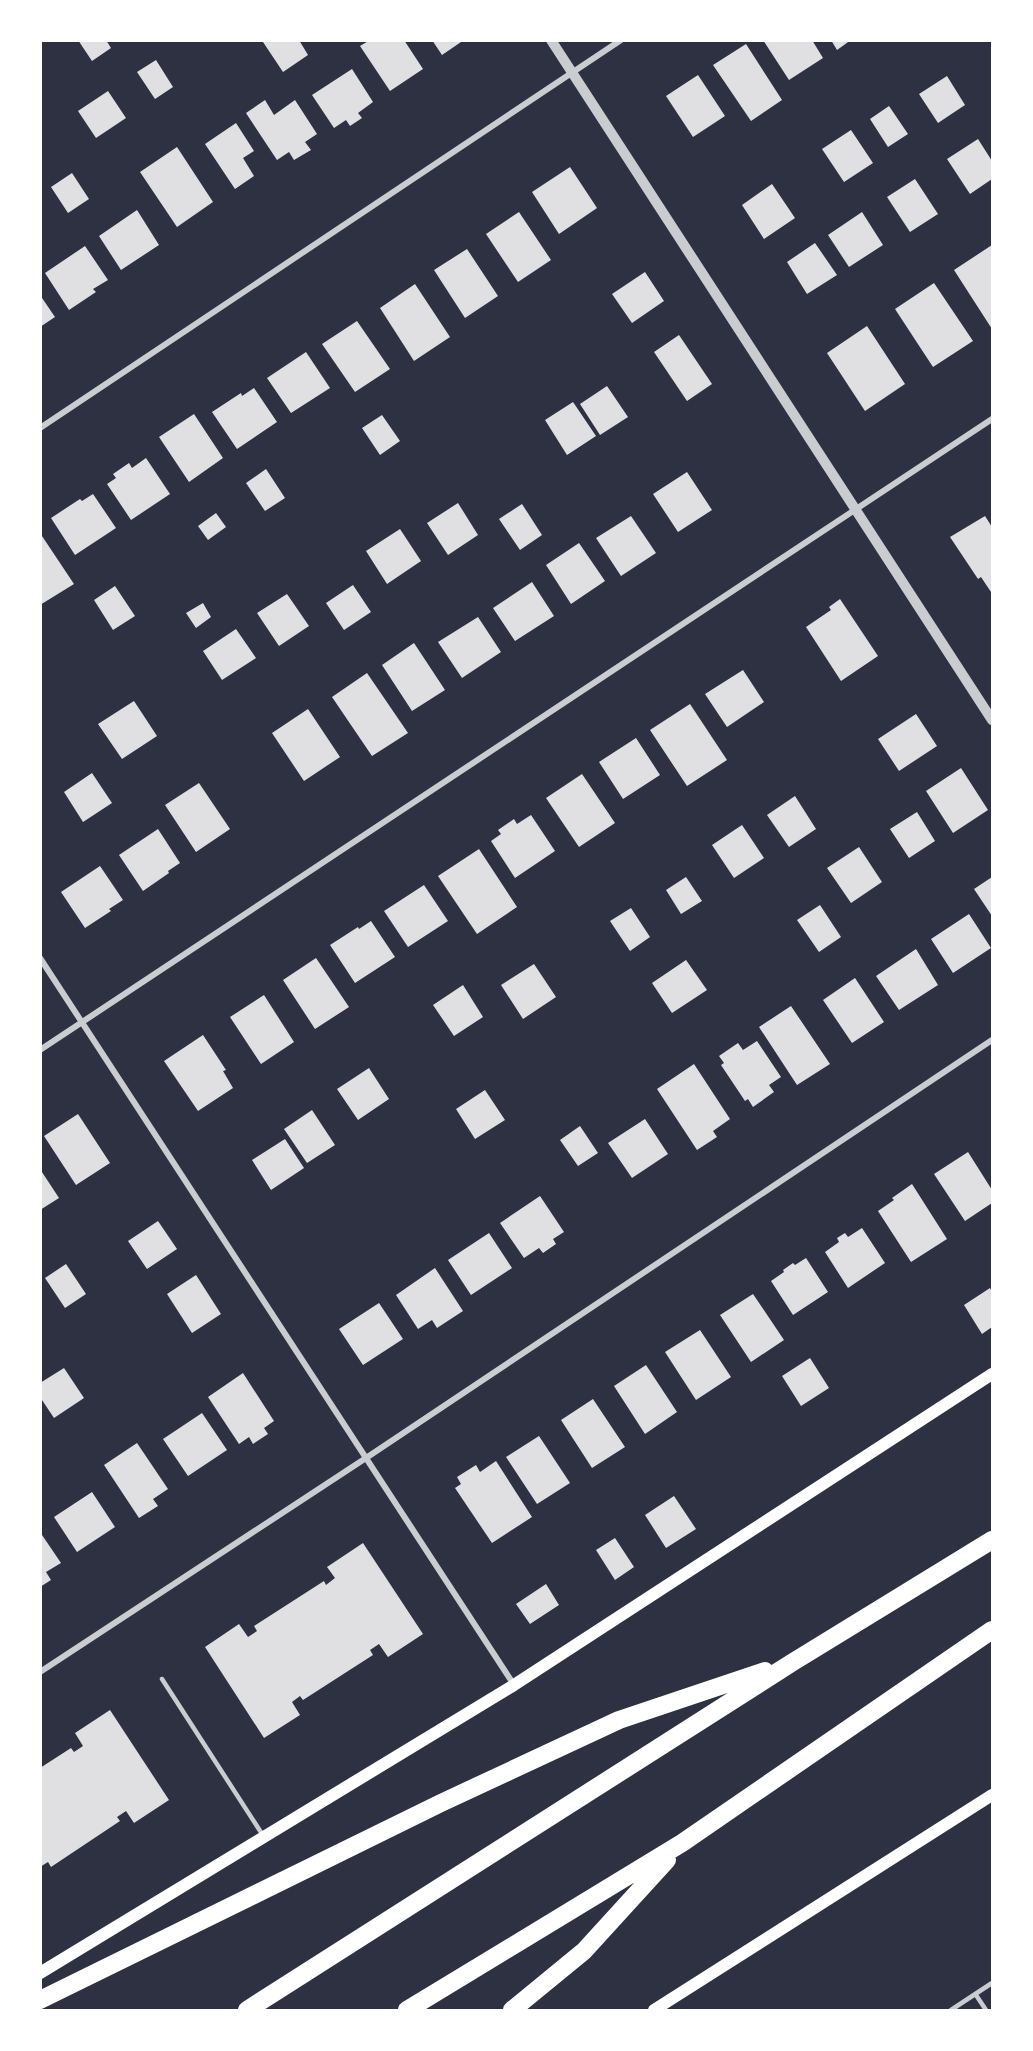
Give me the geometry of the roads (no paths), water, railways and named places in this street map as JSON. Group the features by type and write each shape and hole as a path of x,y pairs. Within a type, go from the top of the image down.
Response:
{"highway":[{"path":"247,2010 792,1662 993,1540"},
{"path":"407,2010 682,1843 993,1630"},
{"path":"40,2000 441,1803 619,1720 792,1662"},
{"path":"512,2010 584,1951 682,1843"}],"main road":[{"path":"40,1973 514,1685 993,1374"},
{"path":"654,2010 993,1795"}],"street":[{"path":"551,40 993,720"},
{"path":"40,428 621,40"},
{"path":"40,1050 993,419"},
{"path":"40,958 514,1685"},
{"path":"40,1672 366,1458 993,1040"}],"lane":[{"path":"162,1679 264,1837"},
{"path":"951,2010 993,1983"},
{"path":"975,1995 986,2010"}]}
